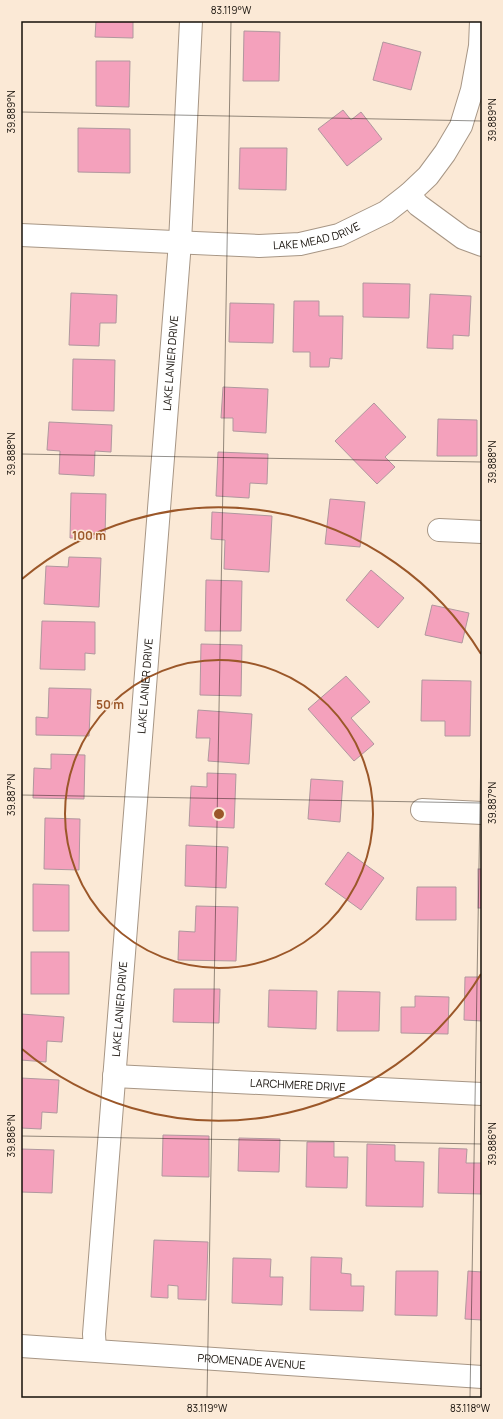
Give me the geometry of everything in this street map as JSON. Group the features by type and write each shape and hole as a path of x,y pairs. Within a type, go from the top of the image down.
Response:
{"street":[{"name":"LAKE LANIER DRIVE","path":"95,1350 94,1334 180,242 191,21"},
{"name":"LAKE MEAD DRIVE","path":"21,235 259,246 300,244 339,235 386,212 409,194 428,176 445,153 460,126 472,90 480,46 481,21"},
{"path":"409,194 418,205 463,238 482,245"},
{"path":"439,530 482,532"},
{"path":"422,810 482,813"},
{"name":"LARCHMERE DRIVE","path":"114,1076 482,1094"},
{"name":"PROMENADE AVENUE","path":"21,1346 482,1377"}],"building":[{"path":"96,21 133,21 133,38 95,37"},
{"path":"244,31 280,32 279,81 243,81"},
{"path":"383,42 421,52 411,90 373,80"},
{"path":"96,61 130,61 129,107 96,106"},
{"path":"343,110 351,120 361,112 382,139 347,166 318,129"},
{"path":"78,128 130,129 130,173 78,172"},
{"path":"240,148 287,148 286,190 239,189"},
{"path":"363,283 410,284 409,318 363,317"},
{"path":"71,293 117,295 116,323 100,323 99,346 69,345"},
{"path":"430,294 471,296 469,336 453,335 453,349 427,348"},
{"path":"294,301 319,301 319,316 343,316 342,359 330,358 329,367 310,367 310,352 293,352"},
{"path":"230,303 274,304 273,343 229,342"},
{"path":"73,359 115,360 114,411 72,410"},
{"path":"223,387 268,389 266,433 233,431 233,418 221,418"},
{"path":"374,403 406,437 385,457 395,467 377,484 335,441"},
{"path":"438,419 477,420 477,456 437,456"},
{"path":"49,422 112,425 111,452 95,451 94,476 59,474 60,451 47,450"},
{"path":"218,452 268,454 267,484 250,483 249,498 216,496"},
{"path":"71,493 106,494 105,538 70,538"},
{"path":"330,499 365,502 360,547 325,544"},
{"path":"212,512 272,516 269,572 224,569 225,540 211,539"},
{"path":"69,557 101,558 99,607 44,604 46,566 68,567"},
{"path":"371,570 404,598 378,628 346,600"},
{"path":"206,580 242,581 241,631 205,631"},
{"path":"432,605 469,613 462,643 425,635"},
{"path":"42,621 95,622 95,654 85,653 85,670 40,669"},
{"path":"201,644 242,645 241,696 200,695"},
{"path":"346,676 370,702 351,718 374,744 354,761 308,709"},
{"path":"422,680 471,681 470,736 445,736 445,721 421,721"},
{"path":"49,688 91,689 89,736 36,735 36,717 48,718"},
{"path":"198,710 252,714 249,764 208,761 210,738 196,738"},
{"path":"51,754 85,755 84,799 33,798 34,768 51,769"},
{"path":"207,773 236,774 234,828 189,826 191,786 207,787"},
{"path":"311,779 343,781 340,822 308,819"},
{"path":"45,818 80,819 79,870 44,869"},
{"path":"186,845 228,847 226,888 185,886"},
{"path":"348,852 384,878 361,910 325,884"},
{"path":"478,869 482,869 482,908 478,908"},
{"path":"33,884 69,885 69,931 33,931"},
{"path":"417,887 456,887 456,920 416,920"},
{"path":"196,906 238,907 236,961 178,960 179,931 195,932"},
{"path":"31,952 69,952 69,994 31,994"},
{"path":"465,977 482,977 482,1021 464,1020"},
{"path":"174,989 220,989 219,1023 173,1022"},
{"path":"269,990 317,991 316,1029 268,1027"},
{"path":"338,991 380,992 379,1031 337,1031"},
{"path":"415,996 449,997 448,1034 401,1033 401,1007 415,1007"},
{"path":"21,1014 64,1017 62,1042 47,1041 46,1062 21,1060"},
{"path":"21,1078 59,1080 57,1113 42,1112 41,1129 21,1128"},
{"path":"163,1135 209,1136 209,1177 162,1176"},
{"path":"239,1138 280,1139 279,1172 238,1171"},
{"path":"307,1142 334,1142 334,1157 348,1157 347,1188 306,1187"},
{"path":"367,1144 395,1145 395,1161 424,1162 423,1207 366,1206"},
{"path":"439,1148 467,1149 466,1163 482,1163 482,1194 438,1193"},
{"path":"21,1149 54,1150 52,1193 21,1192"},
{"path":"154,1240 208,1242 206,1300 178,1299 178,1286 168,1285 168,1298 151,1297"},
{"path":"311,1257 342,1258 341,1273 351,1274 351,1286 364,1286 363,1311 310,1310"},
{"path":"233,1258 271,1259 270,1277 283,1277 282,1305 232,1303"},
{"path":"396,1271 438,1271 437,1316 395,1315"},
{"path":"468,1271 482,1272 482,1320 465,1319"}]}
